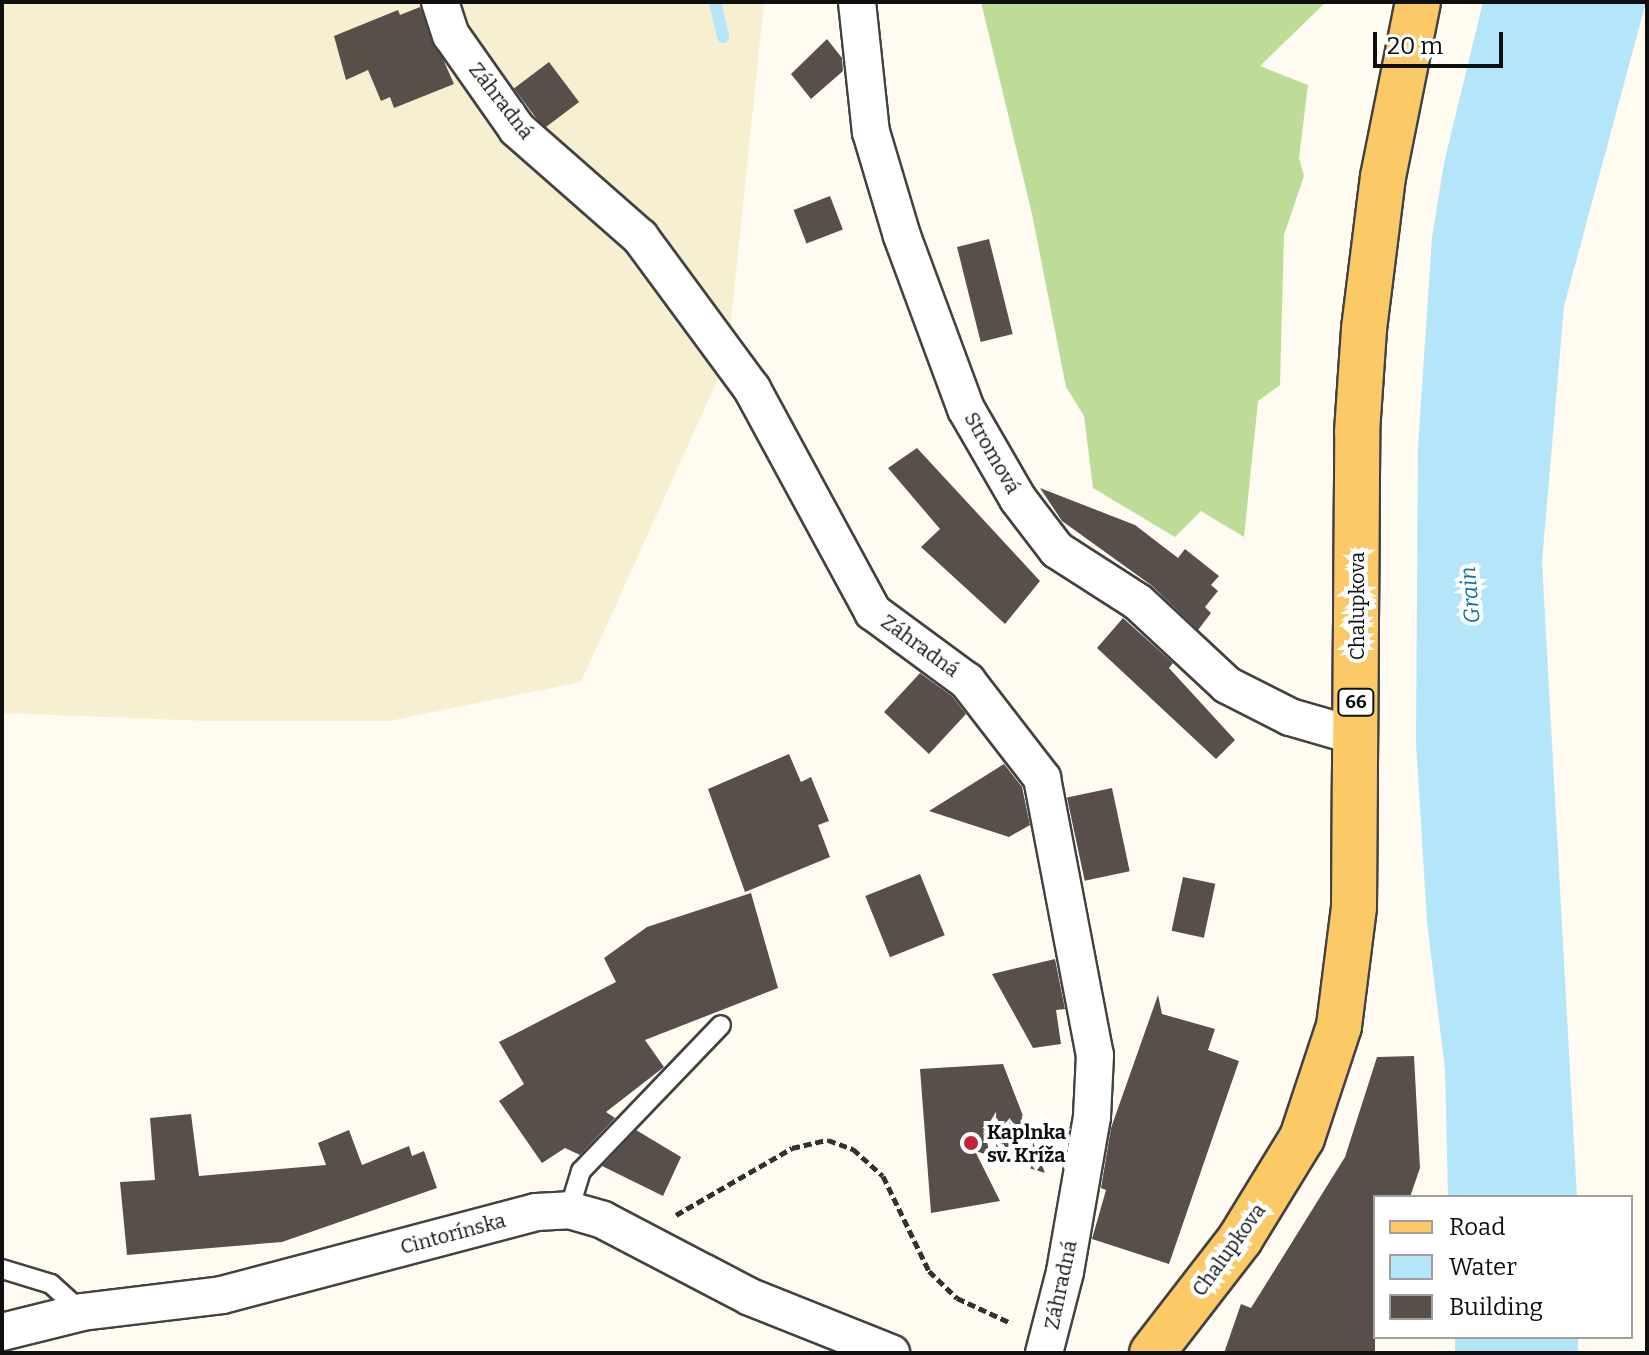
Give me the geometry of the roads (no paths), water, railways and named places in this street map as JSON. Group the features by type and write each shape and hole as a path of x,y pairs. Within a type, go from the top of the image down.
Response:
{"main road":[{"name":"Chalupkova","path":"1152,1353 1240,1239 1302,1138 1323,1083 1339,1026 1354,907 1357,432 1364,329 1383,177 1418,2"}],"street":[{"name":"Záhradná","path":"440,2 451,35 517,129 640,237 752,389 873,612 967,681 1042,778 1095,1055 1092,1117 1065,1272 1032,1340"},
{"name":"Stromová","path":"857,2 871,132 902,236 966,409 1018,499 1057,550 1138,602 1227,685 1290,717 1356,736"},
{"name":"Cintorínska","path":"2,1332 82,1312 222,1295 536,1212 569,1210 652,1244 750,1297 891,1353"}],"lane":[{"path":"569,1210 581,1171 721,1025"},
{"path":"2,1269 51,1284 82,1312"}],"water":[{"name":"Grain","path":"1483,2 1646,2 1564,306 1542,562 1577,1195 1448,1195 1445,1069 1427,922 1416,743 1418,446 1432,238 1444,163"},
{"path":"1455,1339 1578,1339 1578,1353 1455,1353"}],"waterway":[{"path":"715,2 723,37"}],"place":[{"name":"Kaplnka sv. Kríža","path":"971,1143"}]}
